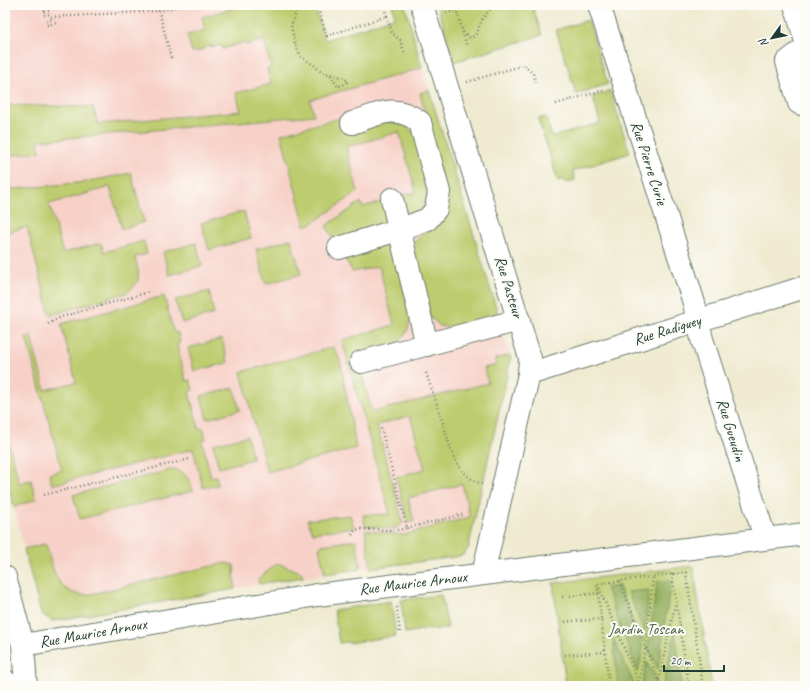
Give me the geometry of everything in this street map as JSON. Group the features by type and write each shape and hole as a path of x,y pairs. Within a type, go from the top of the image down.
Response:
{"main road":[{"name":"Rue Pasteur","path":"422,5 530,358 529,374 483,574"},
{"name":"Rue Pierre Curie","path":"599,5 699,320"},
{"path":"795,5 805,38"},
{"path":"805,48 787,62 799,103 805,105"},
{"path":"339,248 428,219 436,209 440,192 420,122 411,115 399,110 387,111 352,123"},
{"path":"392,199 401,229 427,345"},
{"name":"Rue Radiguey","path":"529,374 805,287"},
{"path":"361,362 519,320"},
{"name":"Rue Gueudin","path":"699,320 702,339 765,538"},
{"name":"Rue Maurice Arnoux","path":"23,645 257,604 805,534"},
{"path":"5,577 23,645 26,686"},
{"path":"5,681 8,686"}],"path":[{"path":"130,5 136,12"},
{"path":"44,15 53,17 159,11 184,5"},
{"path":"314,5 302,6 298,8 296,12 291,26 295,44 301,58 314,65 321,72 345,78 348,82 338,87 330,75"},
{"path":"317,5 327,36 387,16"},
{"path":"383,5 392,33 400,40 405,55"},
{"path":"455,5 468,47"},
{"path":"463,32 470,38 474,37 479,30 484,17 495,5"},
{"path":"500,5 502,12"},
{"path":"526,5 530,10 541,5"},
{"path":"44,11 51,10"},
{"path":"446,14 457,10"},
{"path":"159,11 171,58"},
{"path":"53,17 46,23 56,23"},
{"path":"461,84 524,65 533,74 537,85"},
{"path":"556,104 609,88"},
{"path":"48,324 61,318 149,292"},
{"path":"426,374 449,448 458,467 472,481 482,484"},
{"path":"381,428 407,528"},
{"path":"44,495 190,459"},
{"path":"352,534 354,530 366,528 396,532 465,514"},
{"path":"685,567 703,686"},
{"path":"598,584 686,572"},
{"path":"672,574 675,603 689,686"},
{"path":"639,682 646,645 652,577"},
{"path":"620,581 659,680"},
{"path":"593,686 609,685 598,584"},
{"path":"598,584 640,686"},
{"path":"562,597 599,593"},
{"path":"396,601 400,634"},
{"path":"658,686 675,603"},
{"path":"561,622 602,619"},
{"path":"565,655 605,652"}],"shaded area":[{"path":"5,5 282,5 310,100 422,68 511,358 468,549 463,555 259,584 53,621 41,614 5,473"}],"green space":[{"path":"244,5 314,5 325,40 395,17 392,5 405,5 422,68 310,100 314,115 38,141 40,152 5,156 5,105 93,107 98,124 241,111 236,93 271,84 267,69 271,67 264,40 246,45 245,42 222,49 221,45 214,47 208,46 199,51 192,52 187,35 205,30 202,17"},
{"path":"437,5 532,5 542,35 454,62"},
{"path":"588,20 608,84 576,94 556,30"},
{"path":"429,90 500,320 453,329 440,326 430,317 412,245 428,227 443,183 420,93"},
{"path":"610,91 630,153 573,171 575,180 565,183 563,179 558,181 538,119 546,117 552,137 600,123 593,97"},
{"path":"347,116 404,124 416,134 428,193 422,209 402,222 395,198 416,192 399,132 346,147 358,192 311,224 305,226 281,134"},
{"path":"131,173 144,222 122,229 110,187 49,204 63,253 101,243 104,252 144,241 147,254 135,257 138,277 135,285 126,293 50,315 27,227 5,233 5,190 86,182"},
{"path":"389,200 395,223 337,244 326,226 361,202 362,207"},
{"path":"244,211 251,238 209,250 201,223"},
{"path":"291,239 301,274 266,284 256,249"},
{"path":"196,243 202,266 169,275 163,252"},
{"path":"377,243 388,248 397,259 411,319 406,334 397,343 357,356 372,412 488,383 484,368 496,365 495,359 510,355 511,358 468,549 463,555 455,557 371,568 365,530 403,535 470,517 462,484 408,498 414,522 408,523 396,477 425,469 410,416 377,425 403,523 394,529 365,526 363,515 390,514 342,340 394,325 379,266 353,272 342,254"},
{"path":"209,291 214,314 182,323 175,300"},
{"path":"164,296 174,333 178,332 180,343 177,344 186,381 190,380 193,390 189,392 199,429 203,428 206,439 202,441 211,477 216,476 218,485 203,488 193,449 52,485 49,474 62,470 26,337 31,336 45,390 76,382 61,324"},
{"path":"222,339 228,363 194,371 188,348"},
{"path":"333,347 340,360 356,448 267,472 241,372"},
{"path":"234,388 240,410 207,419 201,396"},
{"path":"5,429 19,483 31,480 36,499 14,507 5,473"},
{"path":"247,436 253,459 219,468 213,444"},
{"path":"174,469 182,472 187,477 193,491 80,519 73,495"},
{"path":"350,515 354,527 313,533 307,520"},
{"path":"356,540 361,569 325,574 319,548 322,545"},
{"path":"45,544 48,549 52,567 58,580 66,589 79,594 87,595 225,563 234,565 235,589 53,621 41,614 24,549"},
{"path":"279,564 301,572 303,577 259,584 258,579 275,565"},
{"name":"Jardin Toscan","path":"693,566 712,686 566,686 553,583"},
{"path":"671,580 658,669 648,647 657,582"},
{"path":"619,586 643,648 638,672 606,588"},
{"path":"649,590 644,632 628,592"},
{"path":"441,595 448,628 428,629 405,633 401,600"},
{"path":"391,601 396,636 339,643 334,610"},
{"path":"675,630 682,686 663,686"},
{"path":"613,638 635,686 618,686"},
{"path":"647,662 656,682 655,686 644,686 642,683"}]}
